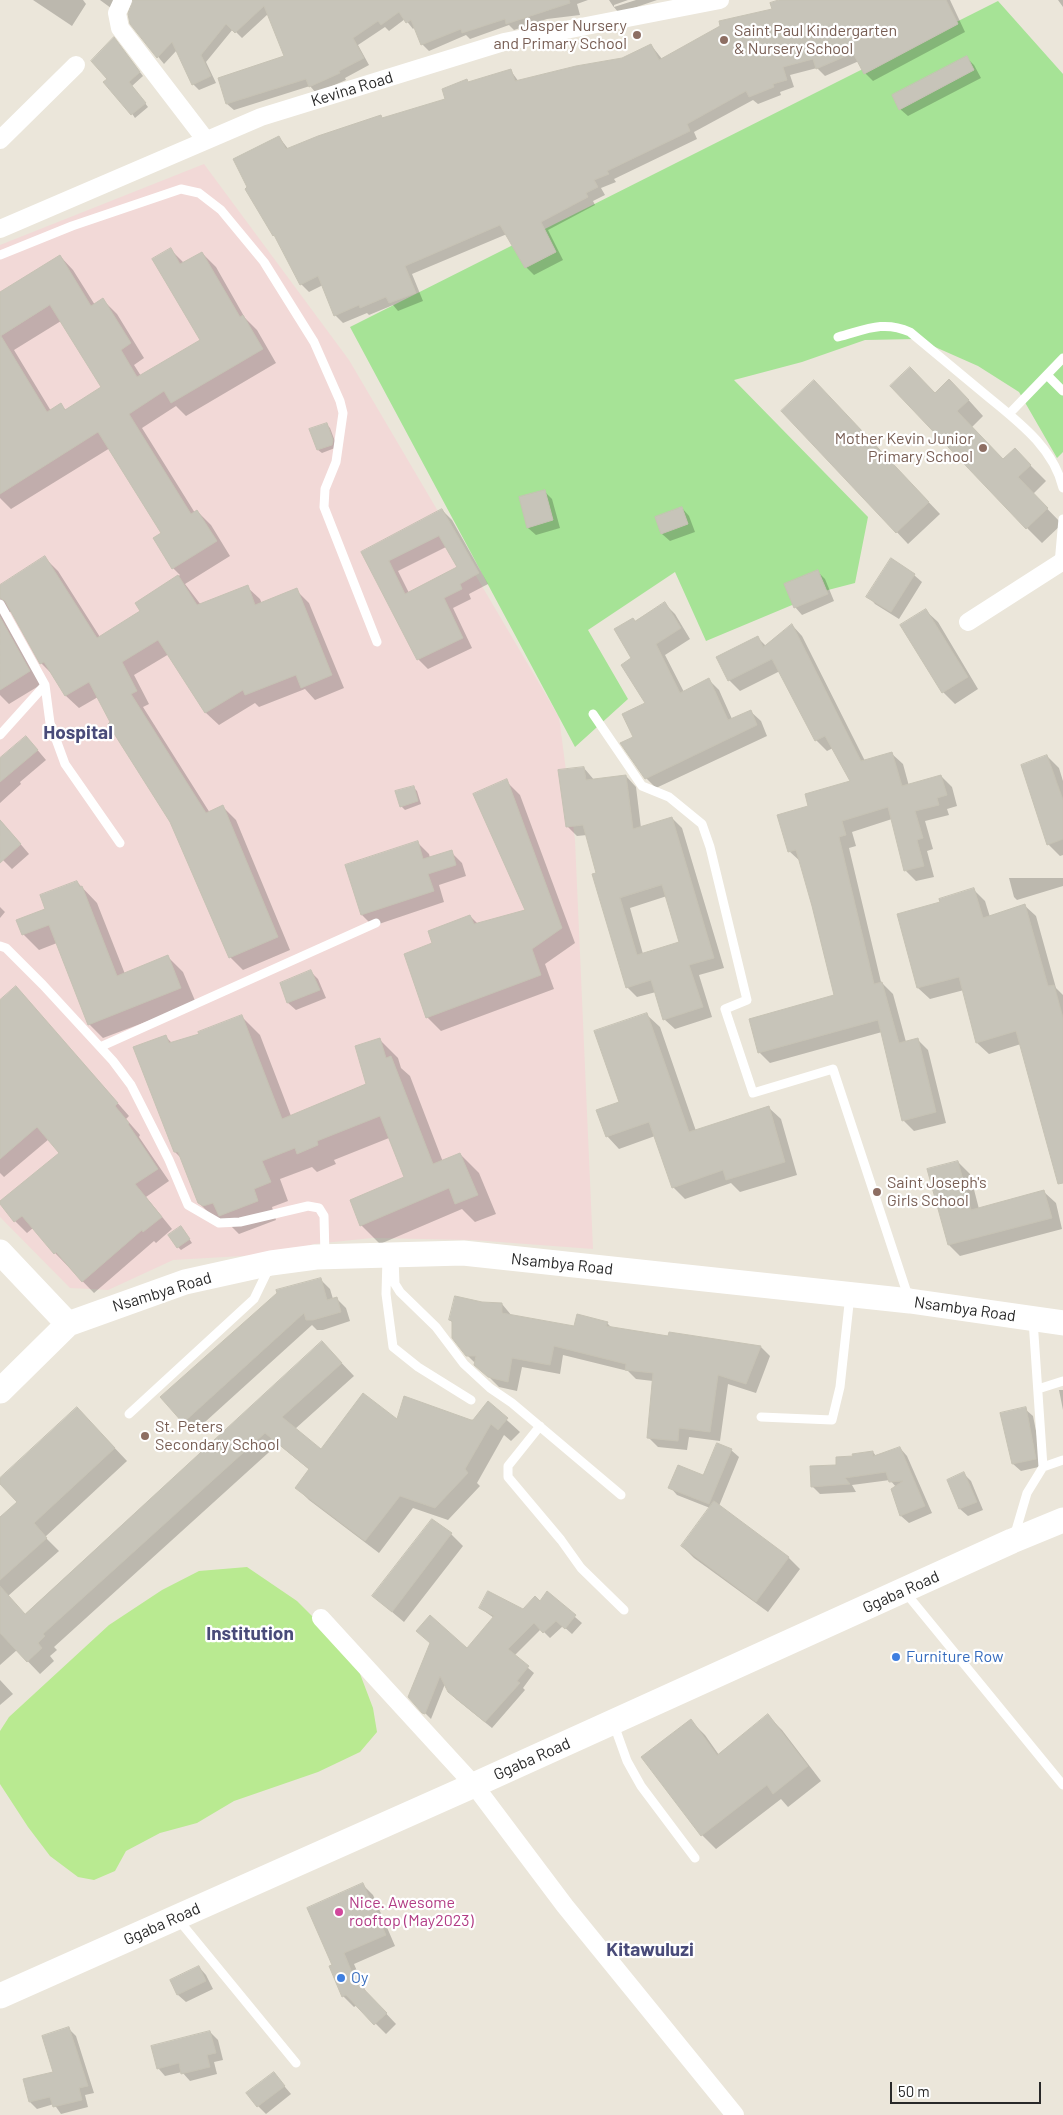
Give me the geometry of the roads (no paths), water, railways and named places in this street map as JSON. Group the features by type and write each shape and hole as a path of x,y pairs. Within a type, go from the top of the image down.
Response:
{"main road":[{"path":"0,1252 68,1324 0,1392"},
{"name":"Nsambya Road","path":"68,1324 185,1282 271,1263 325,1256 391,1254 463,1254 910,1301 1063,1323"},
{"name":"Ggaba Road","path":"0,1996 474,1785 1012,1541 1063,1520"}],"street":[{"path":"123,0 117,14 120,28 205,139"},
{"name":"Kevina Road","path":"0,229 205,139 261,117 504,42 649,7 720,0"},
{"path":"0,140 76,65"},
{"path":"968,622 1061,563"},
{"path":"321,1618 474,1785 565,1906 735,2115"}],"lane":[{"path":"0,255 72,226 181,189 199,193 221,210 264,262 314,342 340,401 343,414 342,428 336,462 325,488 324,508 377,642"},
{"path":"838,337 884,325 899,327 910,332 1024,427 1044,449 1060,476 1063,488"},
{"path":"1009,414 1063,358"},
{"path":"1047,375 1063,391"},
{"path":"1061,563 1063,519"},
{"path":"0,604 45,685 50,723 65,764 120,843"},
{"path":"0,735 45,685"},
{"path":"593,714 642,786 669,798 702,824 710,847 747,1000 725,1009 753,1093 833,1069 910,1301"},
{"path":"100,1047 376,923"},
{"path":"0,946 6,948 44,985 114,1061 131,1085 169,1160 188,1205 220,1223 240,1222 308,1206 319,1208 324,1216 325,1256"},
{"path":"391,1254 386,1294 393,1347 418,1367 471,1400"},
{"path":"391,1254 395,1284 400,1292 436,1327 464,1364 490,1388 540,1426 621,1495"},
{"path":"129,1414 254,1299 271,1263"},
{"path":"761,1417 832,1420 840,1387 850,1295"},
{"path":"1012,1541 1027,1493 1043,1467 1033,1319"},
{"path":"1038,1389 1063,1381"},
{"path":"540,1426 508,1466 508,1477 561,1540 581,1568 624,1610"},
{"path":"1043,1467 1063,1460"},
{"path":"904,1590 1063,1786"},
{"path":"613,1722 627,1761 641,1786 695,1858"},
{"path":"177,1918 296,2063"}],"place":[{"name":"Jasper Nursery and Primary School","path":"637,35"},
{"name":"Saint Paul Kindergarten & Nursery School","path":"724,40"},
{"name":"Mother Kevin Junior Primary School","path":"983,448"},
{"name":"Saint Joseph's Girls School","path":"877,1192"},
{"name":"St. Peters Secondary School","path":"145,1436"},
{"name":"Furniture Row","path":"896,1657"},
{"name":"Nice. Awesome rooftop (May2023)","path":"339,1912"},
{"name":"Oy","path":"341,1978"}],"district":[{"name":"Hospital","path":"78,733"},
{"name":"Institution","path":"250,1634"},
{"name":"Kitawuluzi","path":"650,1950"}]}
